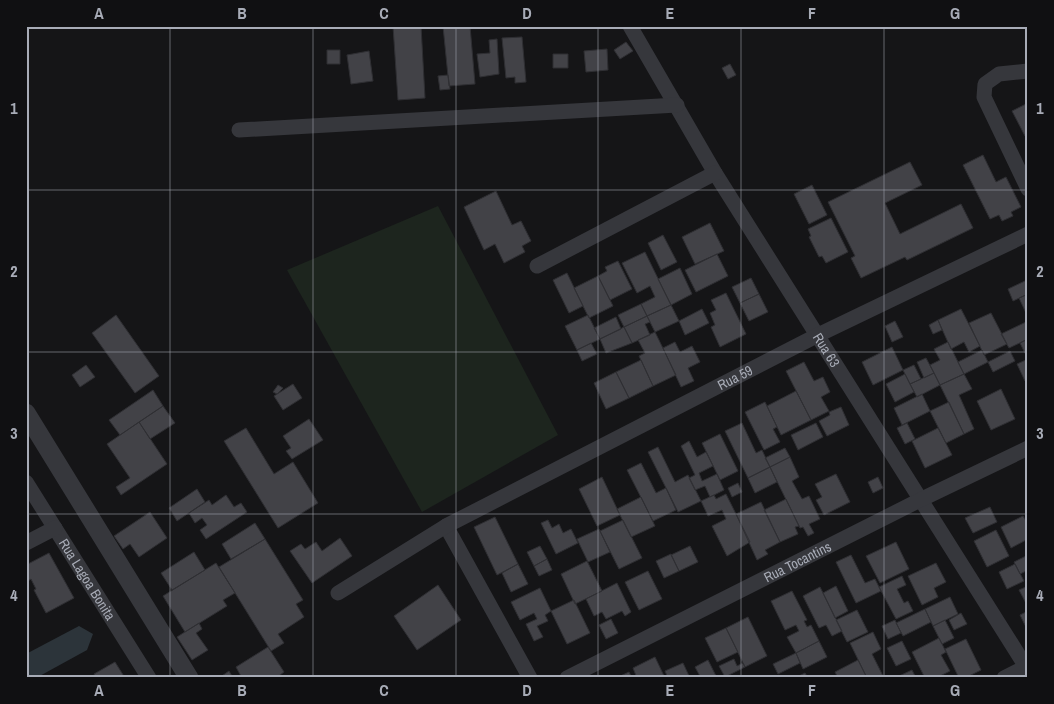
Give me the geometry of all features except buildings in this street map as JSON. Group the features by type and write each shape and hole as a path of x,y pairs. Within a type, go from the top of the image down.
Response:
{"street":[{"name":"Rua 63","path":"630,26 715,173 1027,668"},
{"path":"1028,71 998,74 985,84 984,97 1028,189"},
{"path":"239,130 676,105"},
{"path":"537,266 715,173"},
{"name":"Rua 59","path":"338,593 446,526 818,335 1028,234"},
{"path":"26,413 190,678"},
{"name":"Rua Tocantins","path":"567,678 922,499 1028,448"},
{"name":"Rua Lagoa Bonita","path":"26,482 149,678"},
{"path":"446,526 530,678"},
{"path":"26,543 55,528"},
{"path":"1004,678 1027,668"}],"shaded area":[{"path":"438,206 558,435 422,512 287,270"},
{"path":"79,626 93,634 87,650 36,678 26,678 26,654"}]}
